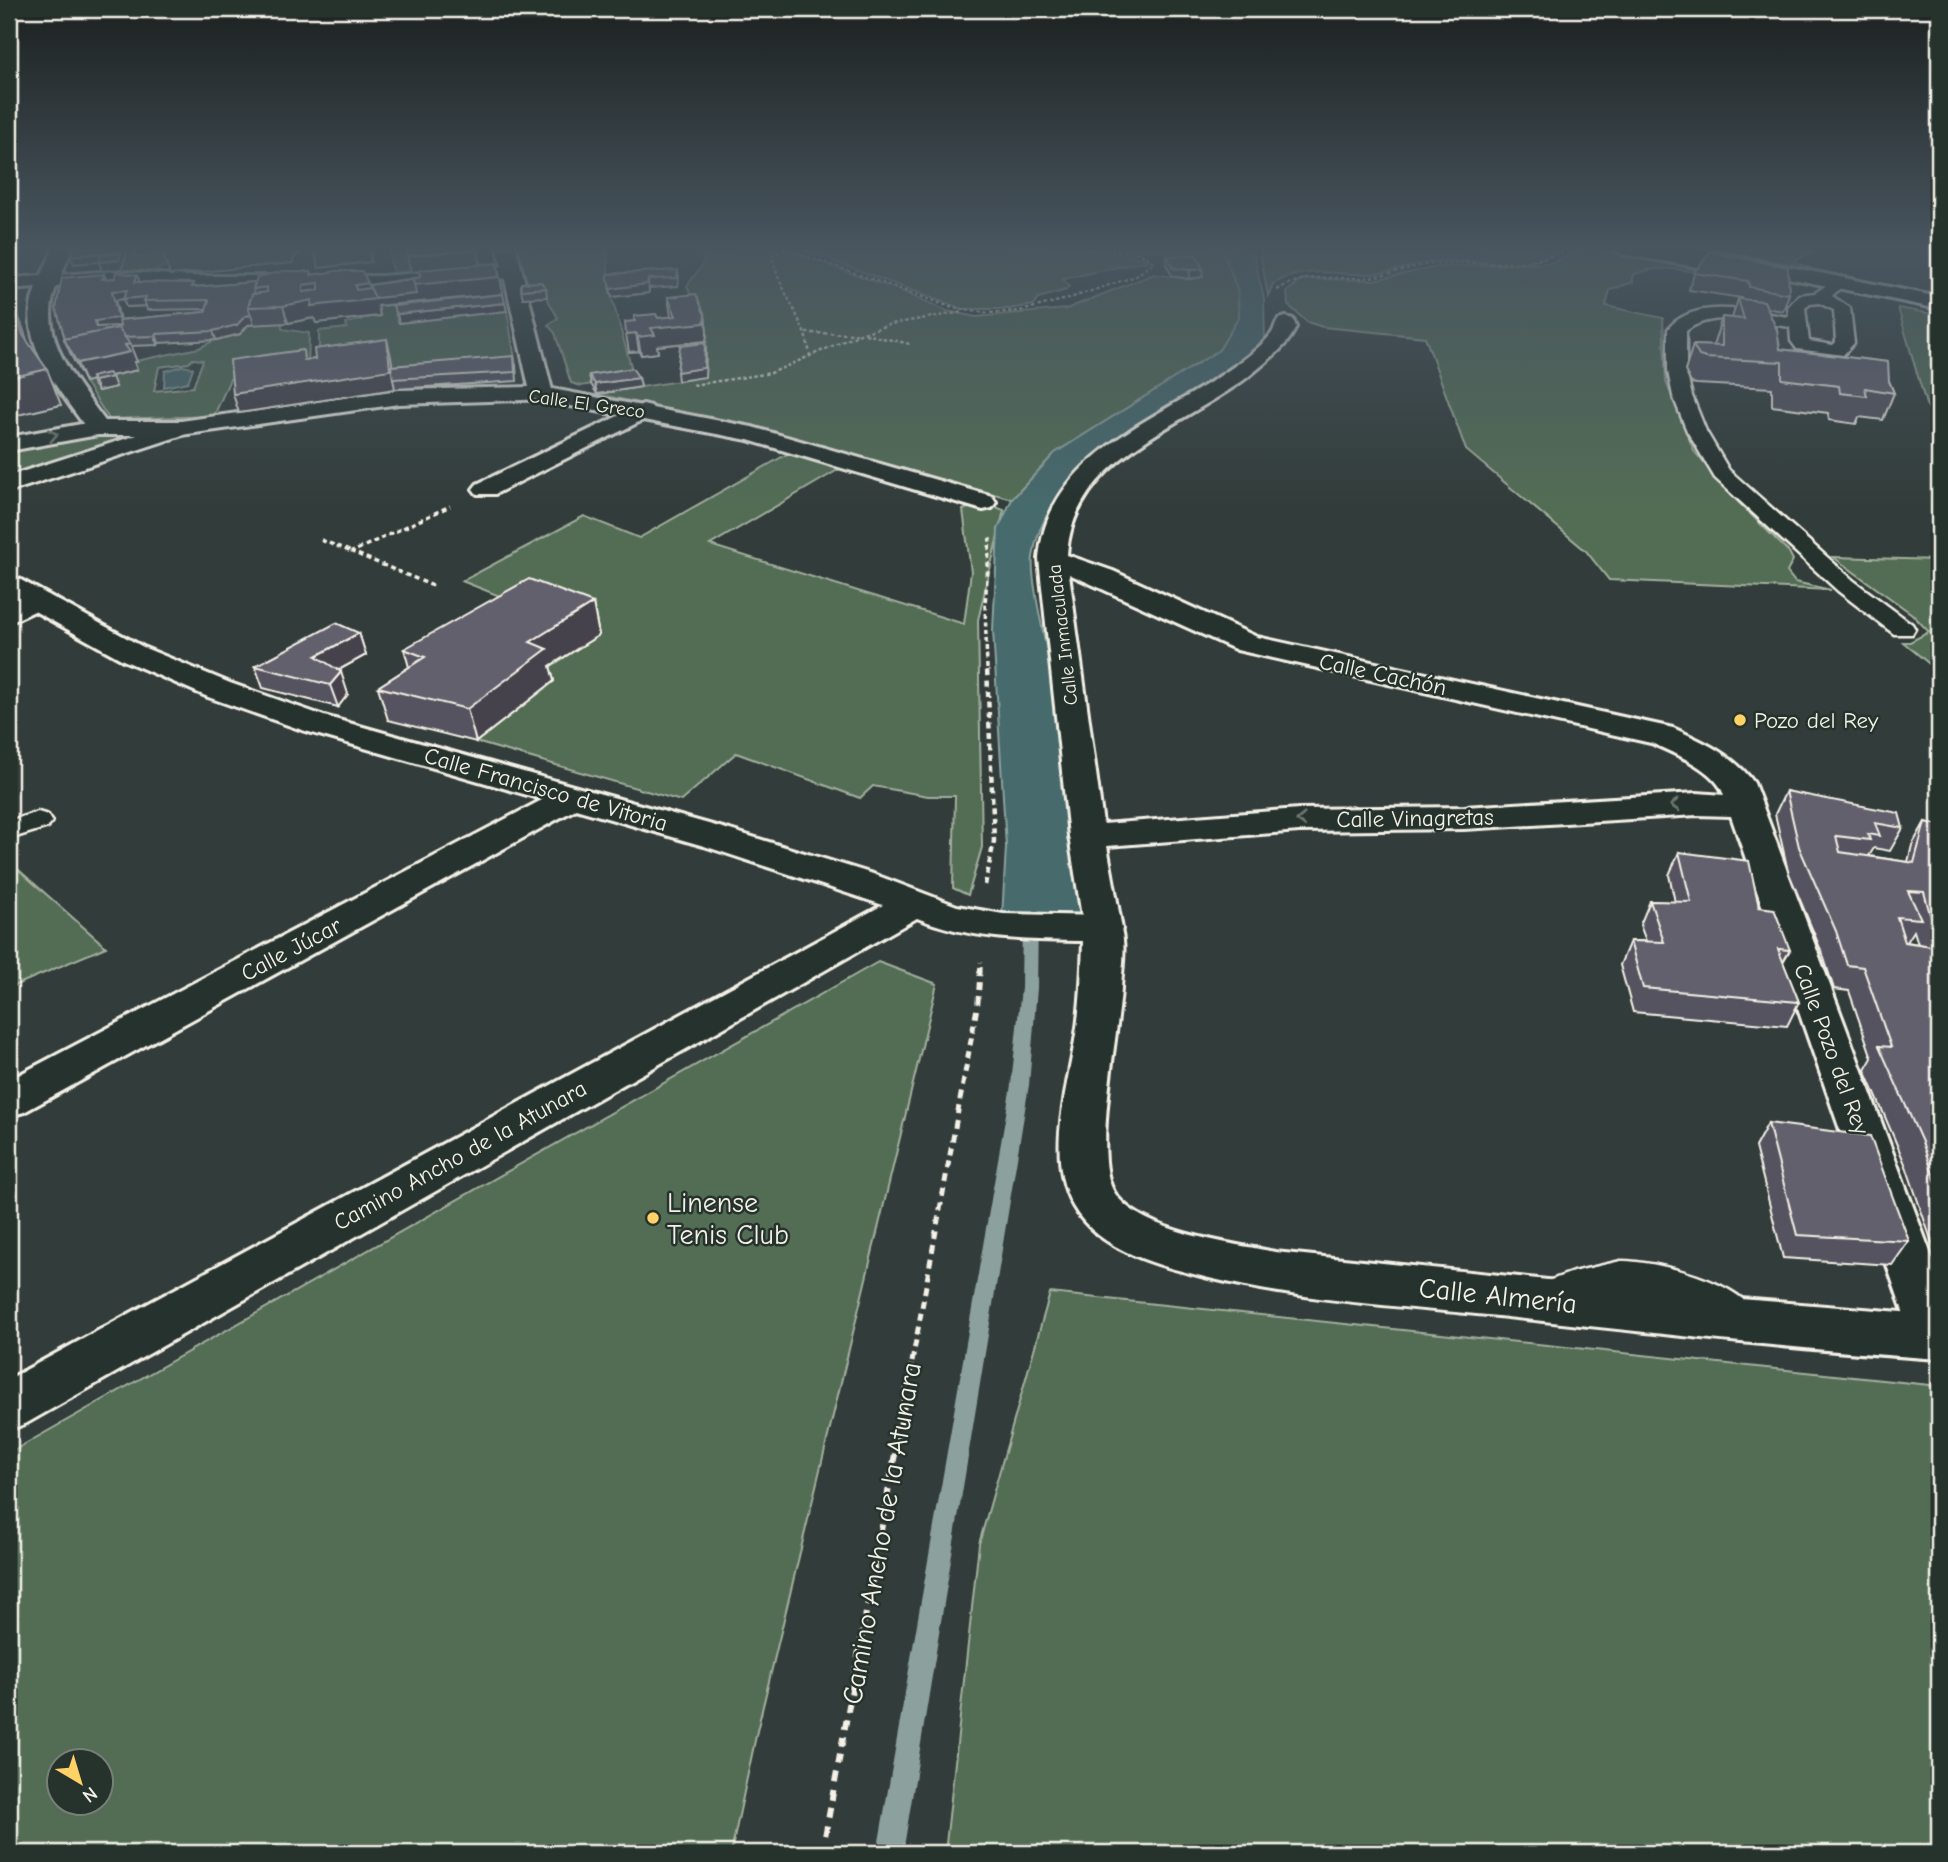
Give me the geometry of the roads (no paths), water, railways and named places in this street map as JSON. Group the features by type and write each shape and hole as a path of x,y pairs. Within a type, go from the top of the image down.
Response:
{"main road":[{"path":"40,335 55,366 98,428"},
{"path":"526,335 542,394"},
{"name":"Calle Inmaculada","path":"1085,1183 1083,1144 1099,1014 1087,836 1053,559 1061,514 1082,481 1112,454 1245,372 1281,335"},
{"name":"Calle El Greco","path":"9,444 98,428 181,428 399,397 542,394 643,411 752,434 983,502"},
{"path":"486,489 643,411"},
{"name":"Calle El Greco","path":"9,484 181,428"},
{"name":"Calle Cachón","path":"1053,559 1104,577 1212,630 1248,643 1661,735 1699,752 1719,766"},
{"name":"Calle Francisco de Vitoria","path":"18,600 134,654 270,709 860,882 912,905 990,925 1094,929"},
{"name":"Calle Pozo del Rey","path":"1719,766 1737,783 1743,806 1938,1337"},
{"name":"Calle Júcar","path":"9,1100 573,797"},
{"name":"Calle Vinagretas","path":"1087,836 1299,820 1464,818 1697,804 1743,806"},
{"name":"Camino Ancho de la Atunara","path":"9,1406 912,905"},
{"name":"Calle Almería","path":"1085,1183 1088,1197 1100,1211 1124,1228 1214,1259 1275,1272 1938,1337"}],"lane":[{"path":"1677,335 1678,382 1707,452 1723,474 1836,578 1903,629"},
{"path":"1799,335 1803,345 1831,352 1843,348 1843,335"},
{"path":"9,830 38,821"}],"water":[{"path":"1228,335 1265,335 1265,341 1254,354 1094,459 1063,491 1041,528 1033,557 1034,581 1051,673 1082,918 1002,918 1006,847 993,630 998,529 1012,499 1055,453 1219,350"},
{"path":"182,366 193,368 188,382 164,387 165,371"}],"waterway":[{"path":"890,1853 1020,1085 1029,988 1030,919"}],"place":[{"name":"Pozo del Rey","path":"1740,720"},
{"name":"Linense Tenis Club","path":"653,1218"}]}
